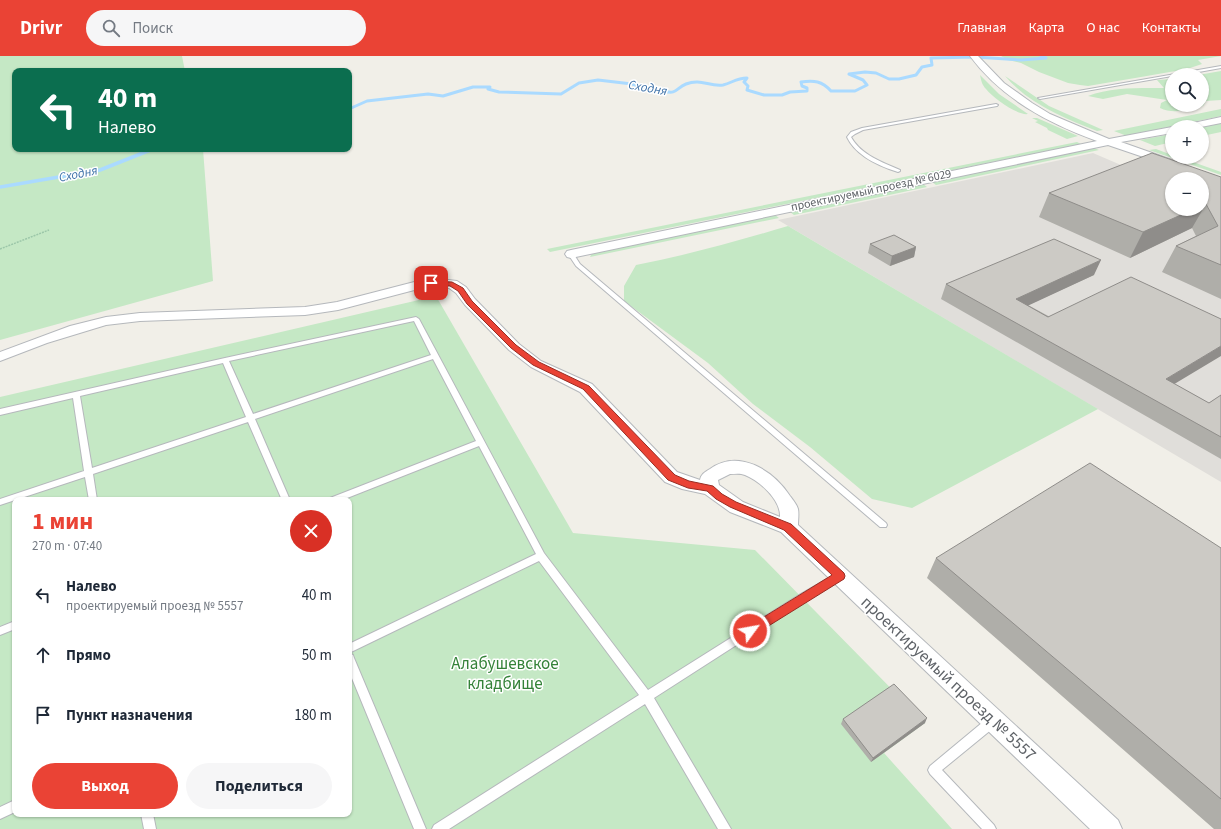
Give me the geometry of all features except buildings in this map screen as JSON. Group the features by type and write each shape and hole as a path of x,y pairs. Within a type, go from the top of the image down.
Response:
{"street":[{"path":"974,56 1011,94 1042,113 1111,142 1178,166"},
{"path":"1209,122 1221,120"},
{"name":"проектируемый проезд № 6029","path":"571,254 913,181 1165,131"},
{"path":"0,357 68,331 106,321 140,317 311,310 338,306 422,284 440,282 452,284 461,290 470,302 514,347 536,364 586,388 671,477 688,484 710,488 709,478 716,472 726,468 738,467 752,470 766,479 779,493 789,510 788,527"},
{"name":"проектируемый проезд № 5557","path":"710,488 719,497 733,505 788,527 1109,829"}],"lane":[{"path":"1209,69 1221,67"},
{"path":"1040,98 1165,76"},
{"path":"898,171 873,159 856,148 849,137 853,133 862,129 996,105"},
{"path":"571,254 578,265 883,525"},
{"path":"0,412 225,360 416,319 541,556 647,697 725,829"},
{"path":"15,497 435,356"},
{"path":"225,360 285,497"},
{"path":"76,395 92,497"},
{"path":"341,497 481,442"},
{"path":"0,502 12,498"},
{"path":"352,648 541,556"},
{"path":"438,829 802,598 840,576"},
{"path":"0,631 12,626"},
{"path":"352,665 420,829"},
{"path":"990,829 934,770 994,721"},
{"path":"0,813 12,807"},
{"path":"148,817 150,829"}],"path":[{"path":"0,249 49,230"}],"shaded area":[{"path":"1093,153 1121,165 1137,165 1165,176 1165,216 1209,216 1209,204 1221,196 1221,482 778,220"}],"green space":[{"path":"0,56 182,56 184,68 12,68 12,152 203,152 213,281 0,340"},
{"path":"1001,56 1221,56 1198,60 1202,64 1190,68 1165,68 1165,73 1088,86 1068,83 1039,72 1021,63 1008,60"},
{"path":"1221,71 1221,100 1209,101 1209,73"},
{"path":"980,75 999,94 1028,114 1018,112 1006,106 989,93 981,81"},
{"path":"1005,76 1049,106 1103,130 1097,131 1048,109 1025,95"},
{"path":"1165,79 1165,100 1127,94 1103,99 1088,96 1106,91 1135,88 1164,88 1157,80"},
{"path":"1165,101 1165,110 1160,108 1161,103"},
{"path":"1221,109 1221,116 1202,120 1168,120 1209,112"},
{"path":"1032,118 1037,118 1078,136 1067,139 1048,130 1035,122 1038,121"},
{"path":"1165,121 1165,128 1127,136 1114,131"},
{"path":"1221,123 1221,132 1209,135 1209,126"},
{"path":"1165,135 1165,144 1155,146 1140,140"},
{"path":"1077,142 1081,144 550,252 547,249"},
{"path":"1094,148 1099,150 936,185 932,182"},
{"path":"1156,149 1165,152 1165,156 1149,150"},
{"path":"1189,164 1199,164 1221,172 1221,175"},
{"path":"923,184 927,187 794,215 790,212"},
{"path":"775,215 779,218 590,257 592,253"},
{"path":"788,226 1098,409 912,508 872,499 810,447 753,404 708,363 624,301 624,286 636,265 675,257"},
{"name":"Алабушевское кладбище","path":"436,296 573,533 755,550 925,723 884,753 952,829 0,829 0,397"}],"waterway":[{"name":"Сходня","path":"352,108 367,101 428,94 443,96 473,87 490,87 488,89 499,92 561,94 579,83 598,80 632,84 647,89 663,89 664,91 668,92 674,92 691,82 723,85 747,78 744,82 748,86 747,90 764,95 782,95 790,92 807,91 807,88 802,86 801,82 810,81 821,83 831,91 855,91 867,85 863,80 849,74 865,72 876,73 889,79 899,79 916,75 922,67 932,65 931,58 975,57 1021,60 1046,58 1041,56"},
{"name":"Сходня","path":"0,187 100,170 145,152"}],"route":[{"path":"431,283 440,282 452,284 461,290 494,328 514,347 536,364 586,388 671,477 688,484 710,488 719,497 733,505 788,527 840,576 750,631"}]}
